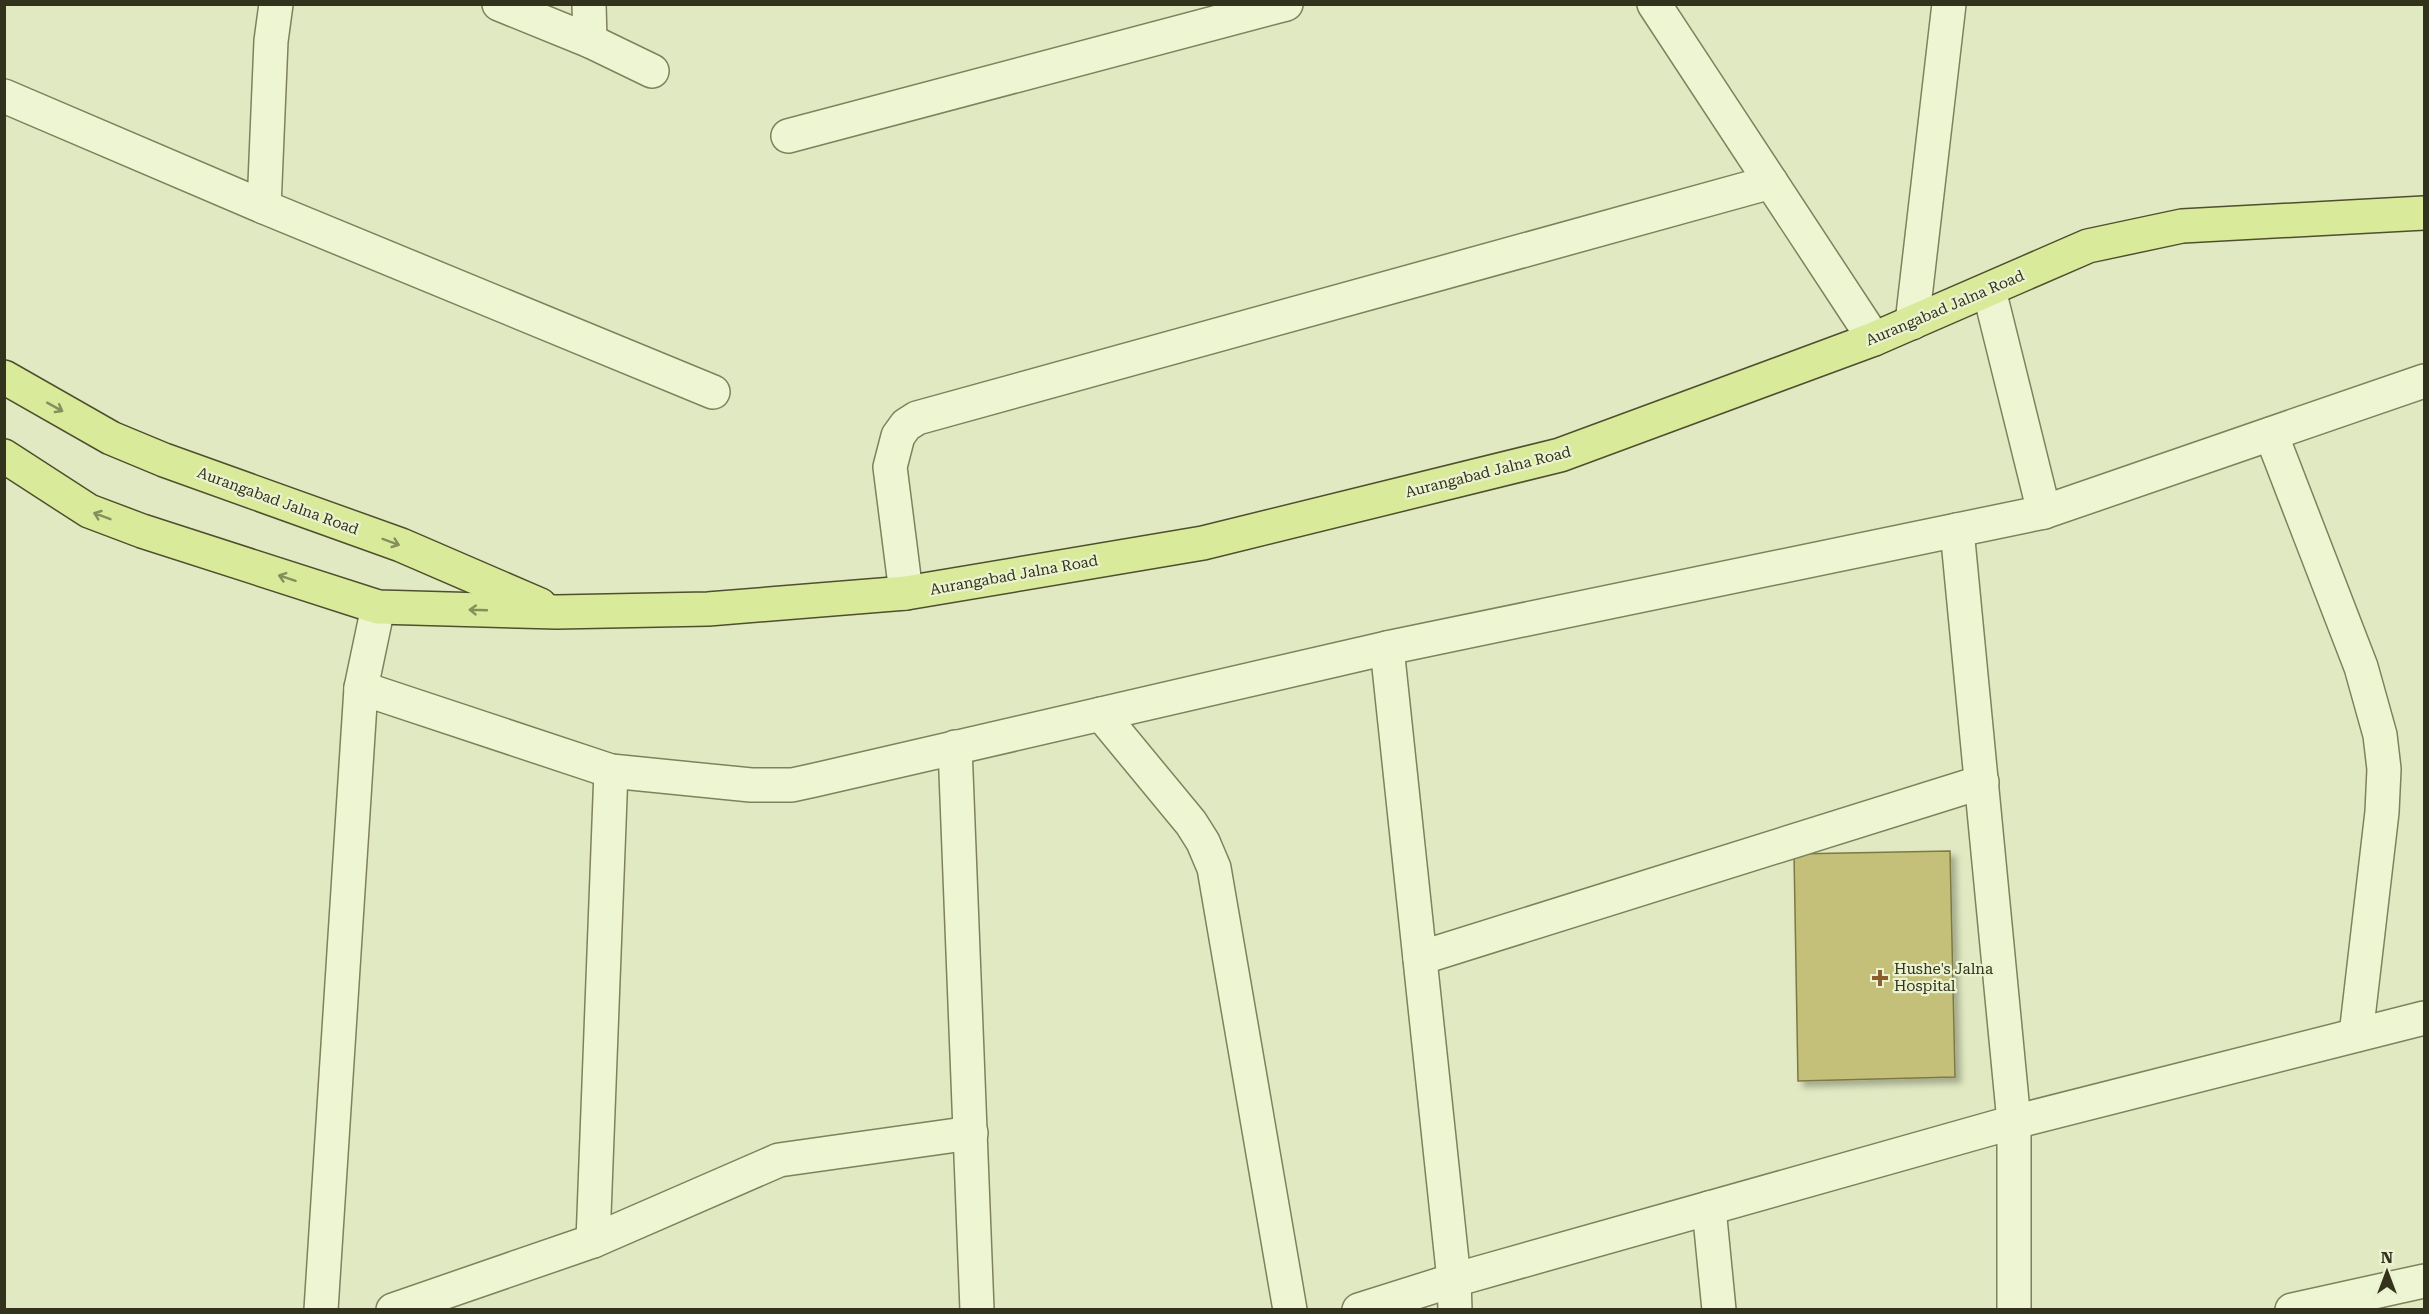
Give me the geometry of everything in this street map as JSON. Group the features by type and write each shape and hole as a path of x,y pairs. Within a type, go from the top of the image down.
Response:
{"main road":[{"name":"Aurangabad Jalna Road","path":"4,456 89,511 186,546 378,607 557,612 708,609 906,593 1203,543 1560,455 1874,339 2088,246 2182,226 2424,213"},
{"name":"Aurangabad Jalna Road","path":"4,377 122,442 164,460 401,545 557,612"}],"street":[{"path":"264,207 271,42 276,4"},
{"path":"499,4 590,41 652,71"},
{"path":"589,4 590,41"},
{"path":"788,136 1286,4"},
{"path":"1912,323 1948,4"},
{"path":"1666,13 1770,183 1874,339"},
{"path":"4,96 264,207 713,392"},
{"path":"906,593 890,467 892,451 898,436 906,425 917,418 1770,183"},
{"path":"1989,290 2044,512"},
{"path":"361,688 611,771 751,785 792,785 1387,648 2044,512 2424,381"},
{"path":"2271,434 2361,667 2380,735 2384,769 2382,812 2356,1035"},
{"path":"1957,530 2014,1122 2014,1310"},
{"path":"321,1310 361,688 378,607"},
{"path":"1387,648 1455,1295"},
{"path":"1101,714 1191,823 1214,868 1290,1310"},
{"path":"956,747 977,1310"},
{"path":"593,1241 611,771"},
{"path":"1420,958 1982,782"},
{"path":"1359,1310 1455,1295 1709,1208 2014,1122 2424,1018"},
{"path":"393,1310 593,1241 779,1160 971,1133"},
{"path":"1709,1208 1719,1310"},
{"path":"2292,1310 2424,1281"}],"building":[{"path":"1950,851 1955,1077 1798,1081 1794,854"}],"place":[{"name":"Hushe's Jalna Hospital","path":"1880,978"}]}
